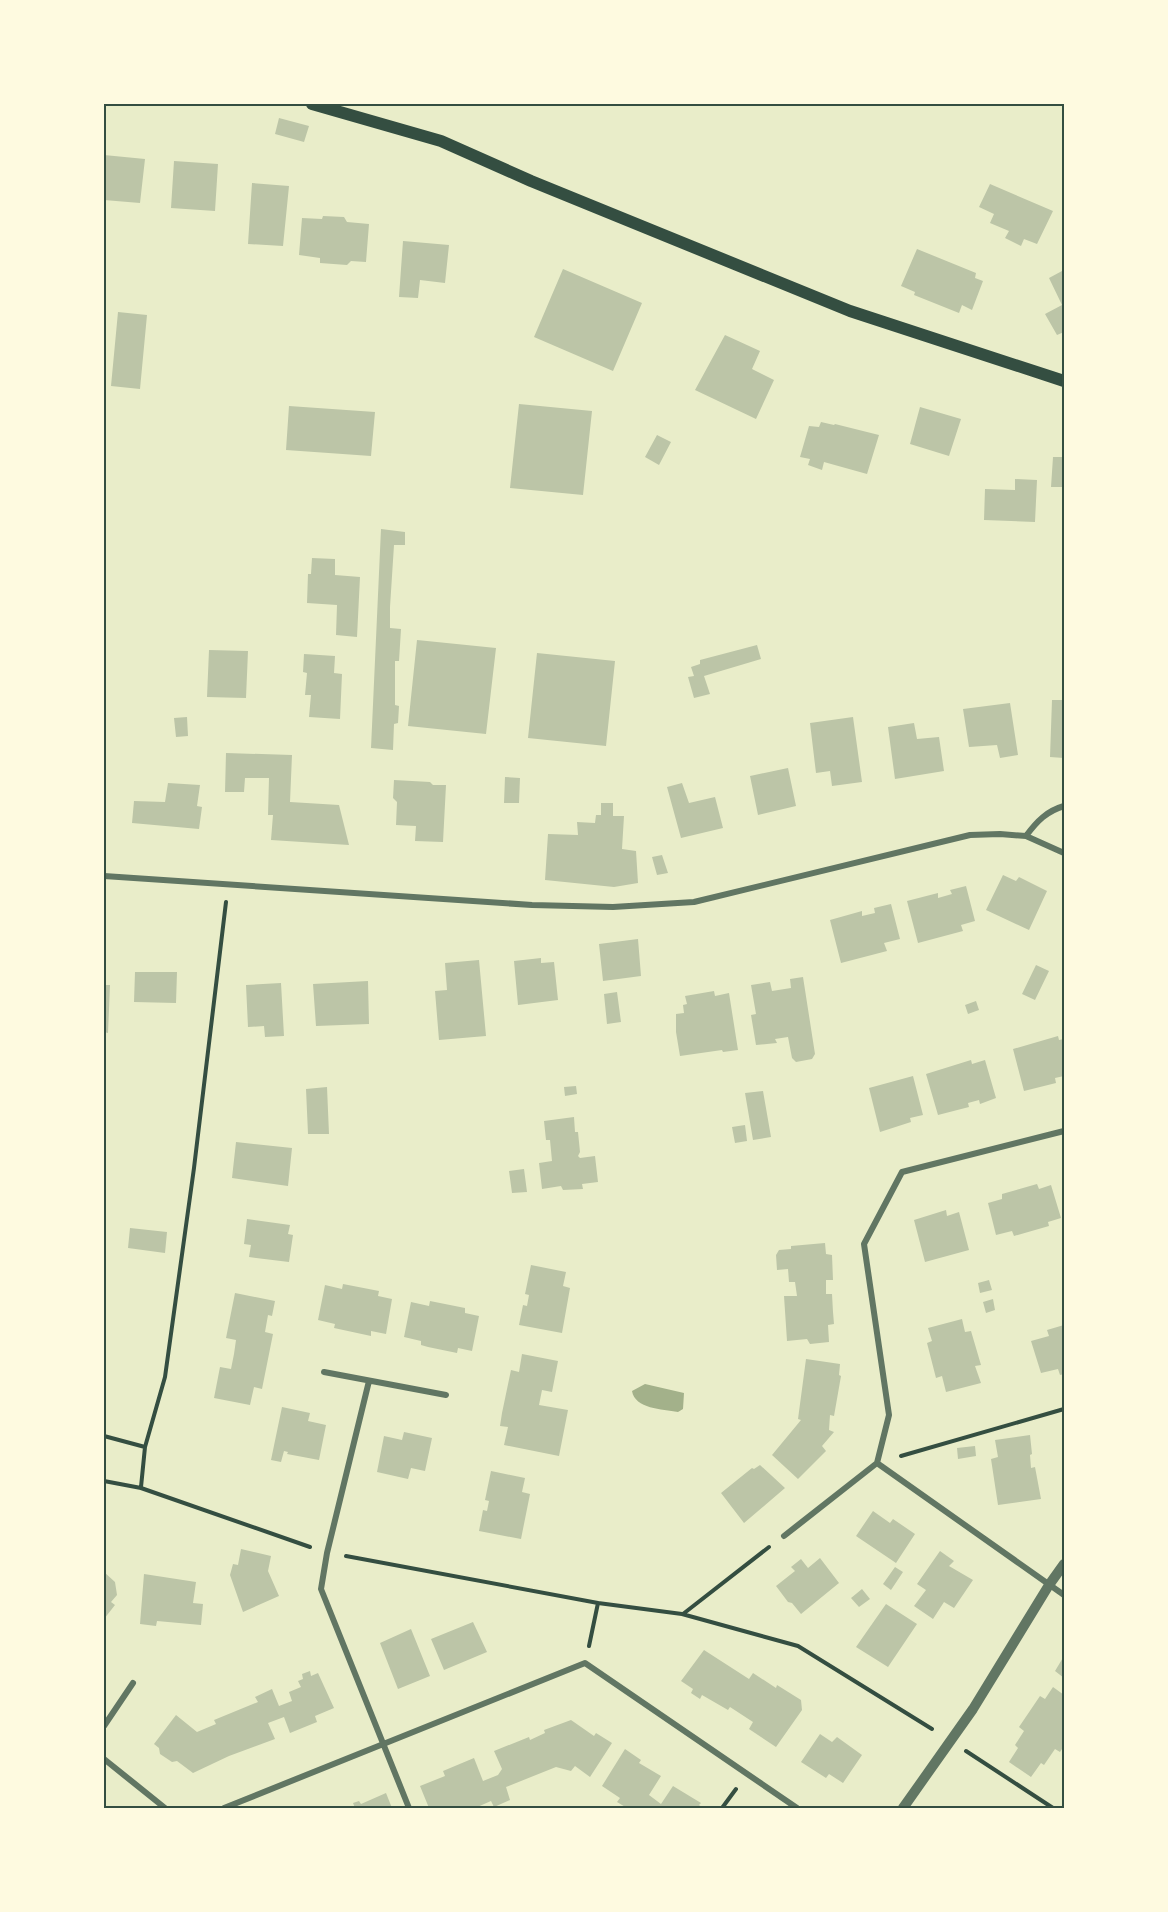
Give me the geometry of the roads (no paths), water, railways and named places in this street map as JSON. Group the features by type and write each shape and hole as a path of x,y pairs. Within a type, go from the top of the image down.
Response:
{"main road":[{"path":"312,104 441,141 531,181 849,311 1065,381"}],"street":[{"path":"1026,836 1036,822 1051,810 1065,806"},
{"path":"104,876 613,908 694,902 970,835 1026,836 1065,853"},
{"path":"784,1536 878,1463 889,1415 864,1244 902,1172 1065,1131"},
{"path":"324,1372 446,1395"},
{"path":"369,1381 327,1553 321,1589 409,1809"},
{"path":"878,1463 1065,1595"},
{"path":"903,1809 951,1741 1049,1585 1065,1564"},
{"path":"224,1809 585,1663 797,1809"},
{"path":"104,1726 134,1683"},
{"path":"104,1760 165,1809"}]}
